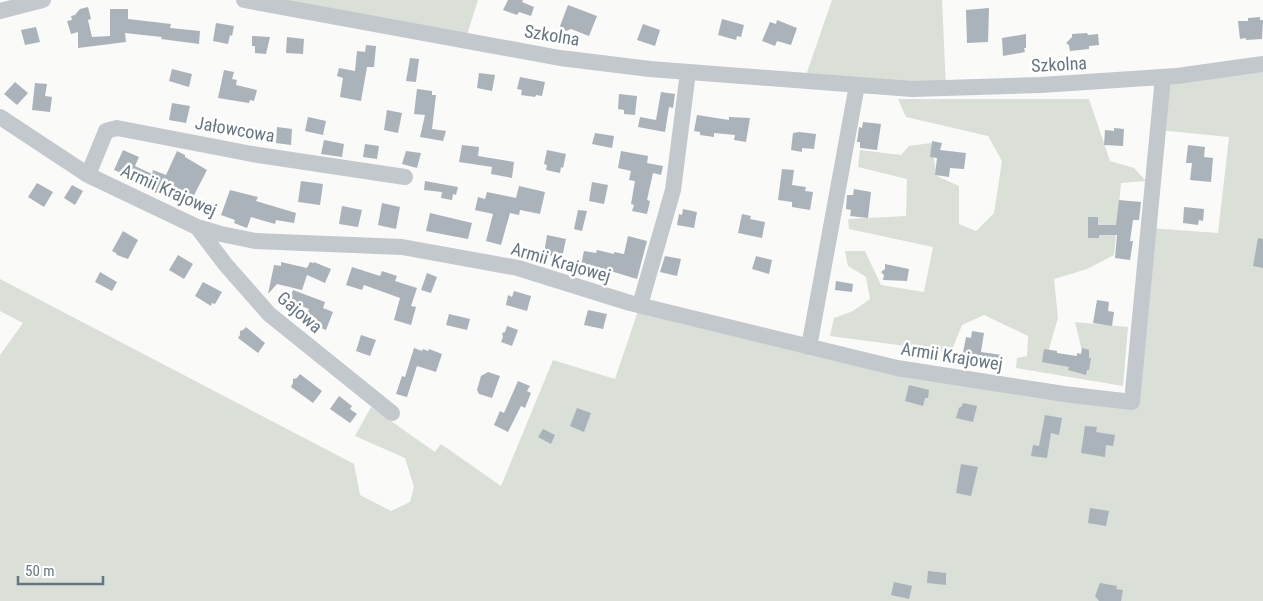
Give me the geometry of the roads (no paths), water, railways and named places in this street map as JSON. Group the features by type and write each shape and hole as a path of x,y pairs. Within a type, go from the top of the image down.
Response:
{"street":[{"path":"0,11 43,0"},
{"name":"Szkolna","path":"244,0 560,58 650,69 912,89 1041,85 1163,78 1263,64"},
{"path":"640,305 673,190 688,72"},
{"name":"Armii Krajowej","path":"0,117 88,175 197,226 221,234 255,241 402,247 518,268 640,305 897,368 1064,394 1132,402 1163,78"},
{"path":"809,346 857,85"},
{"name":"Jałowcowa","path":"88,175 106,131 117,128 252,154 405,177"},
{"name":"Gajowa","path":"197,226 225,264 269,314 392,413"}]}
